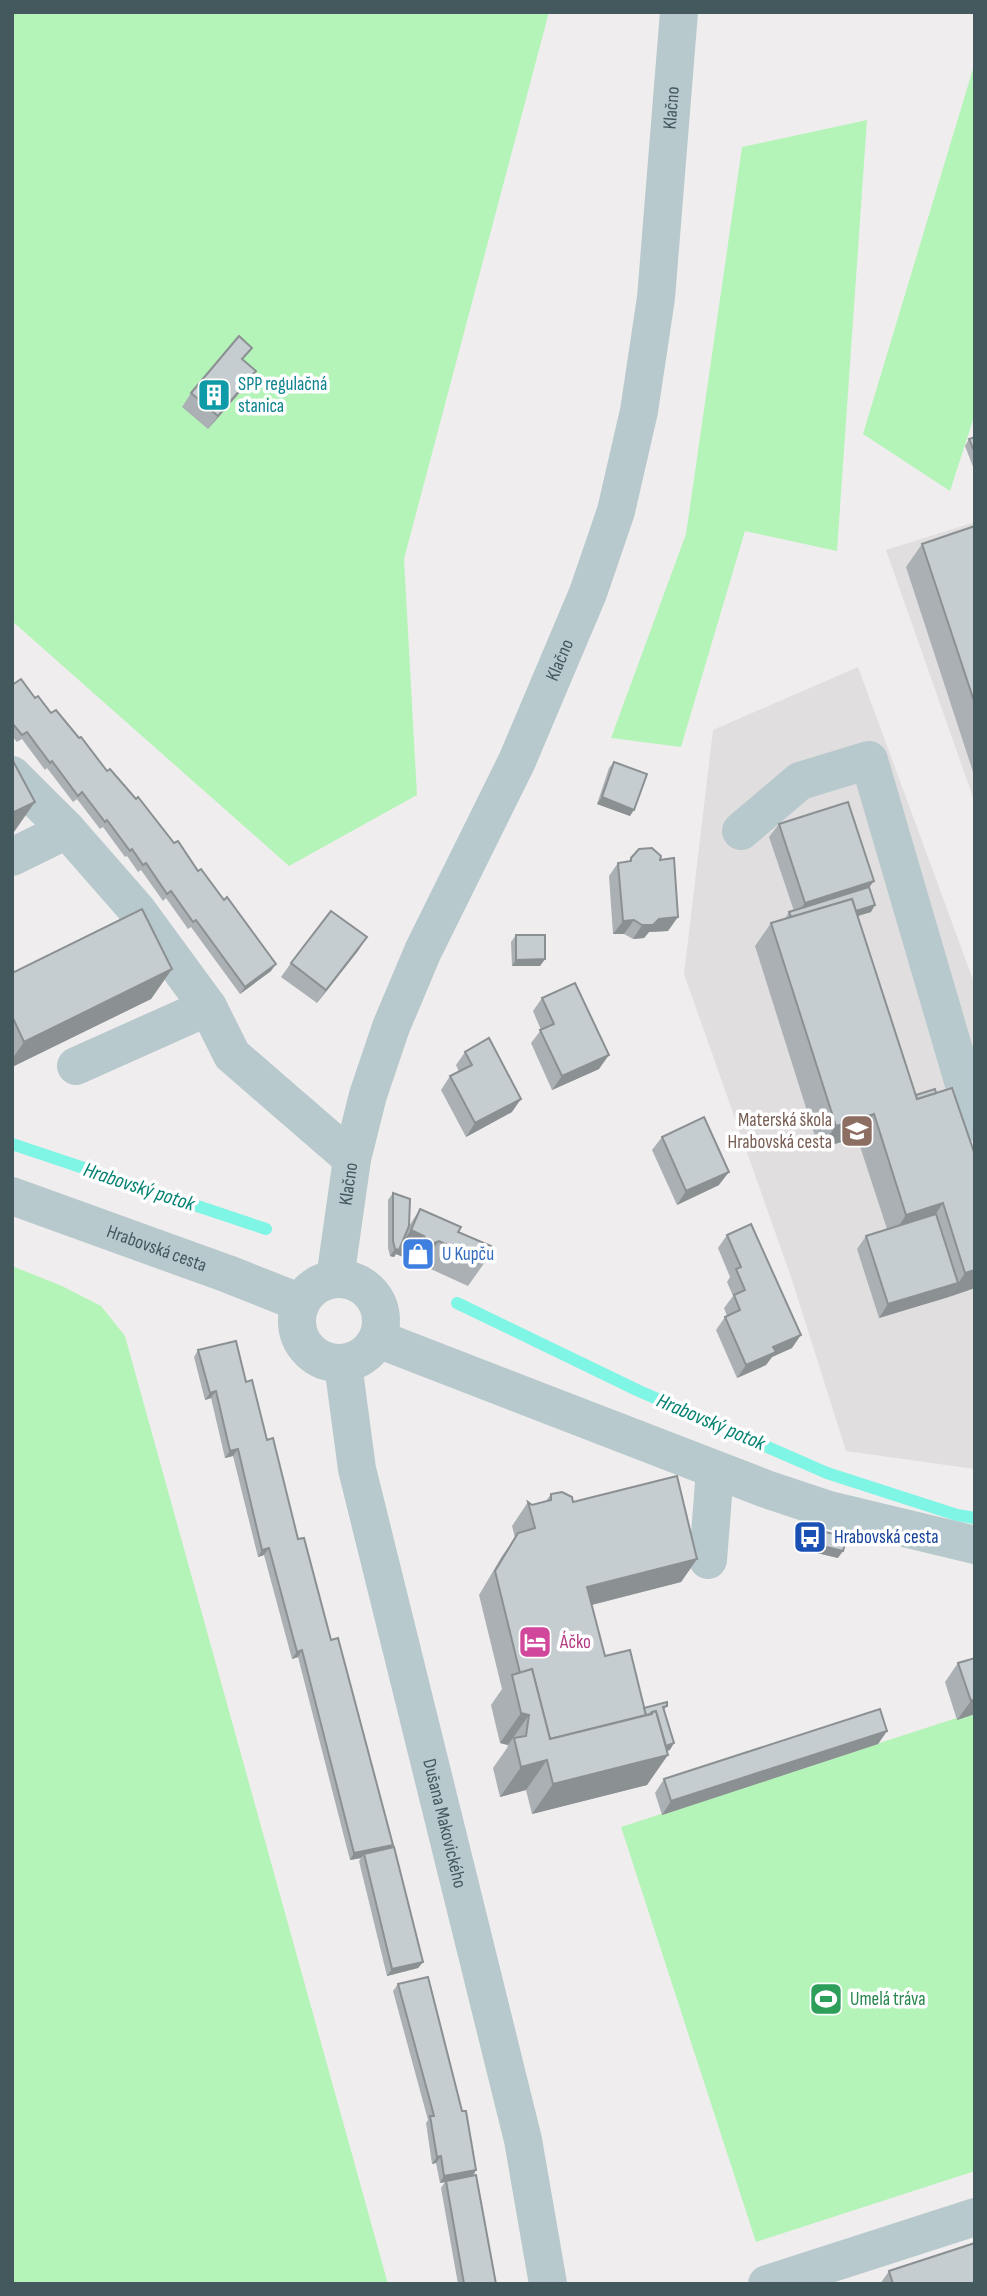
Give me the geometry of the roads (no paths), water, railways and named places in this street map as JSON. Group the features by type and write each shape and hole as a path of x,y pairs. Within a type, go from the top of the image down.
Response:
{"street":[{"name":"Klačno","path":"335,1279 352,1159 368,1095 391,1027 423,951 517,761 588,593 616,511 639,411 656,298 678,12"},
{"path":"741,831 800,781 869,760 975,1122"},
{"path":"12,775 67,830 137,910 208,1007 232,1055 352,1159"},
{"path":"12,857 67,830"},
{"path":"75,1066 208,1007"},
{"name":"Hrabovská cesta","path":"12,1196 301,1303"},
{"path":"335,1279 351,1280 364,1286 381,1310 382,1325 378,1339 369,1352 357,1360 343,1364 328,1363 315,1356 298,1332 297,1317 301,1303 309,1291 321,1282 335,1279"},
{"path":"378,1339 715,1470 829,1510 975,1545"},
{"name":"Dušana Makovického","path":"343,1364 357,1469 523,2140 548,2284"},
{"path":"708,1560 715,1470"},
{"path":"767,2284 975,2217"}],"waterway":[{"name":"Hrabovský potok","path":"12,1144 266,1229"},
{"name":"Hrabovský potok","path":"457,1303 639,1391 827,1473 957,1515 975,1518"}],"place":[{"name":"SPP regulačná stanica","path":"214,395"},
{"name":"Materská škola Hrabovská cesta","path":"857,1131"},
{"name":"U Kupču","path":"418,1254"},
{"name":"Hrabovská cesta","path":"810,1537"},
{"name":"Áčko","path":"535,1642"},
{"name":"Umelá tráva","path":"826,1999"}]}
